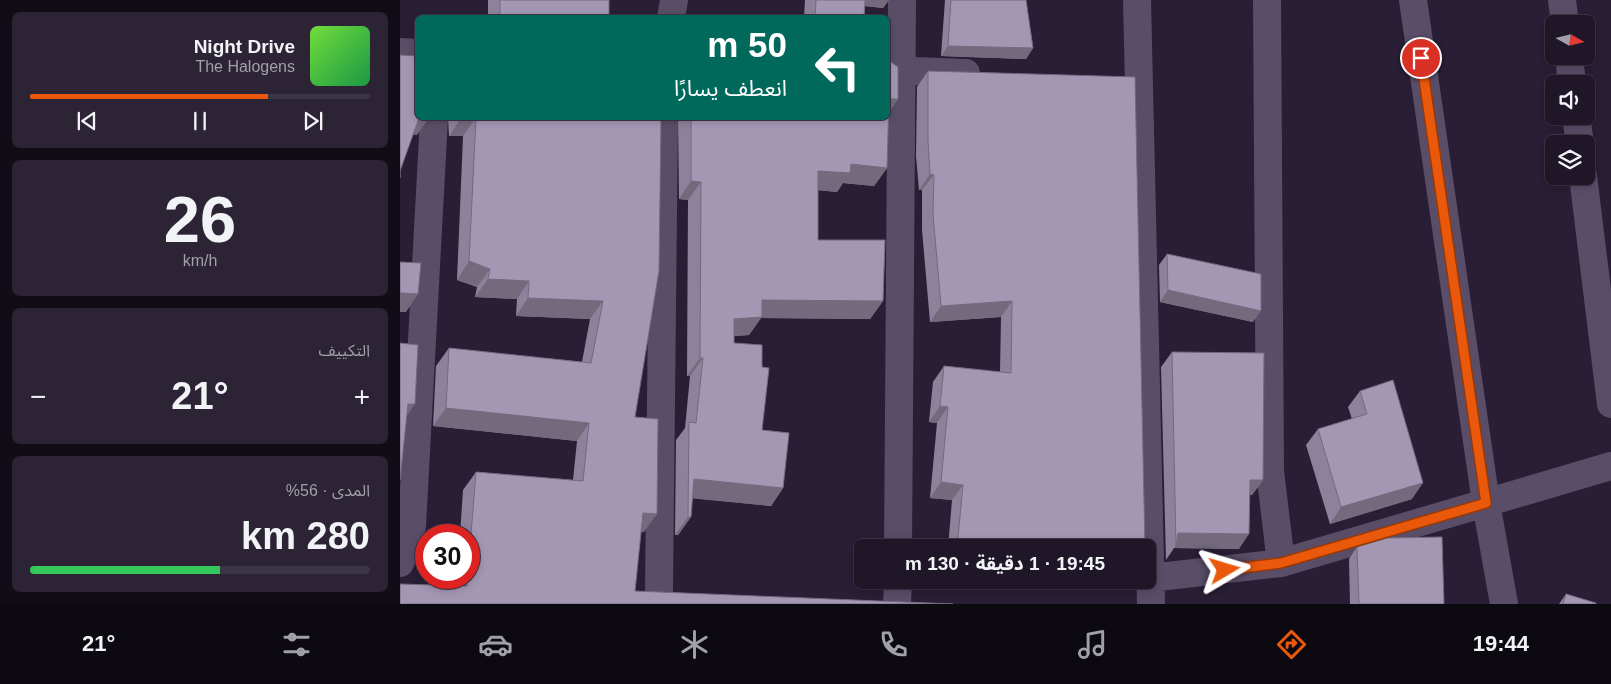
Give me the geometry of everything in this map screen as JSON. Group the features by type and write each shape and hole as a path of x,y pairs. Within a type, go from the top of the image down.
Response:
{"street":[{"path":"672,15 674,0"},
{"path":"898,539 894,70 902,0"},
{"path":"1137,0 1150,591 1281,563 1611,466"},
{"path":"1267,0 1270,471 1281,563"},
{"path":"1413,0 1486,503 1504,604"},
{"path":"1562,0 1564,15"},
{"path":"400,52 415,53"},
{"path":"894,70 990,73"},
{"path":"1109,77 1139,78"},
{"path":"400,563 408,544 412,526 434,120"},
{"path":"659,589 664,120"},
{"path":"1585,185 1611,404"},
{"path":"897,604 898,589"}],"building":[{"path":"500,0 609,0 609,15 500,15"},
{"path":"816,0 865,0 864,15 815,15"},
{"path":"951,0 1026,0 1033,48 948,46"},
{"path":"400,55 415,56 415,120 418,120 400,171"},
{"path":"890,61 898,67 898,99 890,99"},
{"path":"928,71 1135,77 1145,539 958,539 963,485 941,482 948,407 940,406 944,366 1011,373 1012,301 941,306 933,214 934,175 930,174"},
{"path":"476,120 661,120 659,271 635,417 658,419 657,514 643,513 635,591 953,604 400,604 400,584 415,584 415,589 480,589 480,524 472,524 476,472 583,481 589,423 446,408 449,348 591,363 603,301 528,298 529,281 488,279 490,269 469,261"},
{"path":"691,120 888,120 887,168 851,164 850,173 818,171 818,240 885,240 883,301 762,300 762,317 734,319 734,343 762,345 762,367 769,368 762,430 789,433 783,488 694,479 691,517 688,517 689,422 696,423 703,358 700,358 701,182 691,181"},
{"path":"1167,254 1261,274 1261,311 1168,290"},
{"path":"400,262 421,263 418,294 400,293"},
{"path":"400,343 418,345 415,404 408,404 400,480"},
{"path":"1172,352 1264,353 1263,480 1250,480 1249,534 1178,533 1176,545"},
{"path":"1393,380 1423,483 1341,507 1318,429 1367,414 1360,391"},
{"path":"1442,537 1444,604 1359,604 1357,547 1387,538"},
{"path":"1566,594 1596,603 1596,604 1563,604"}],"route":[{"path":"1225,570 1281,563 1486,503 1421,58"}]}
